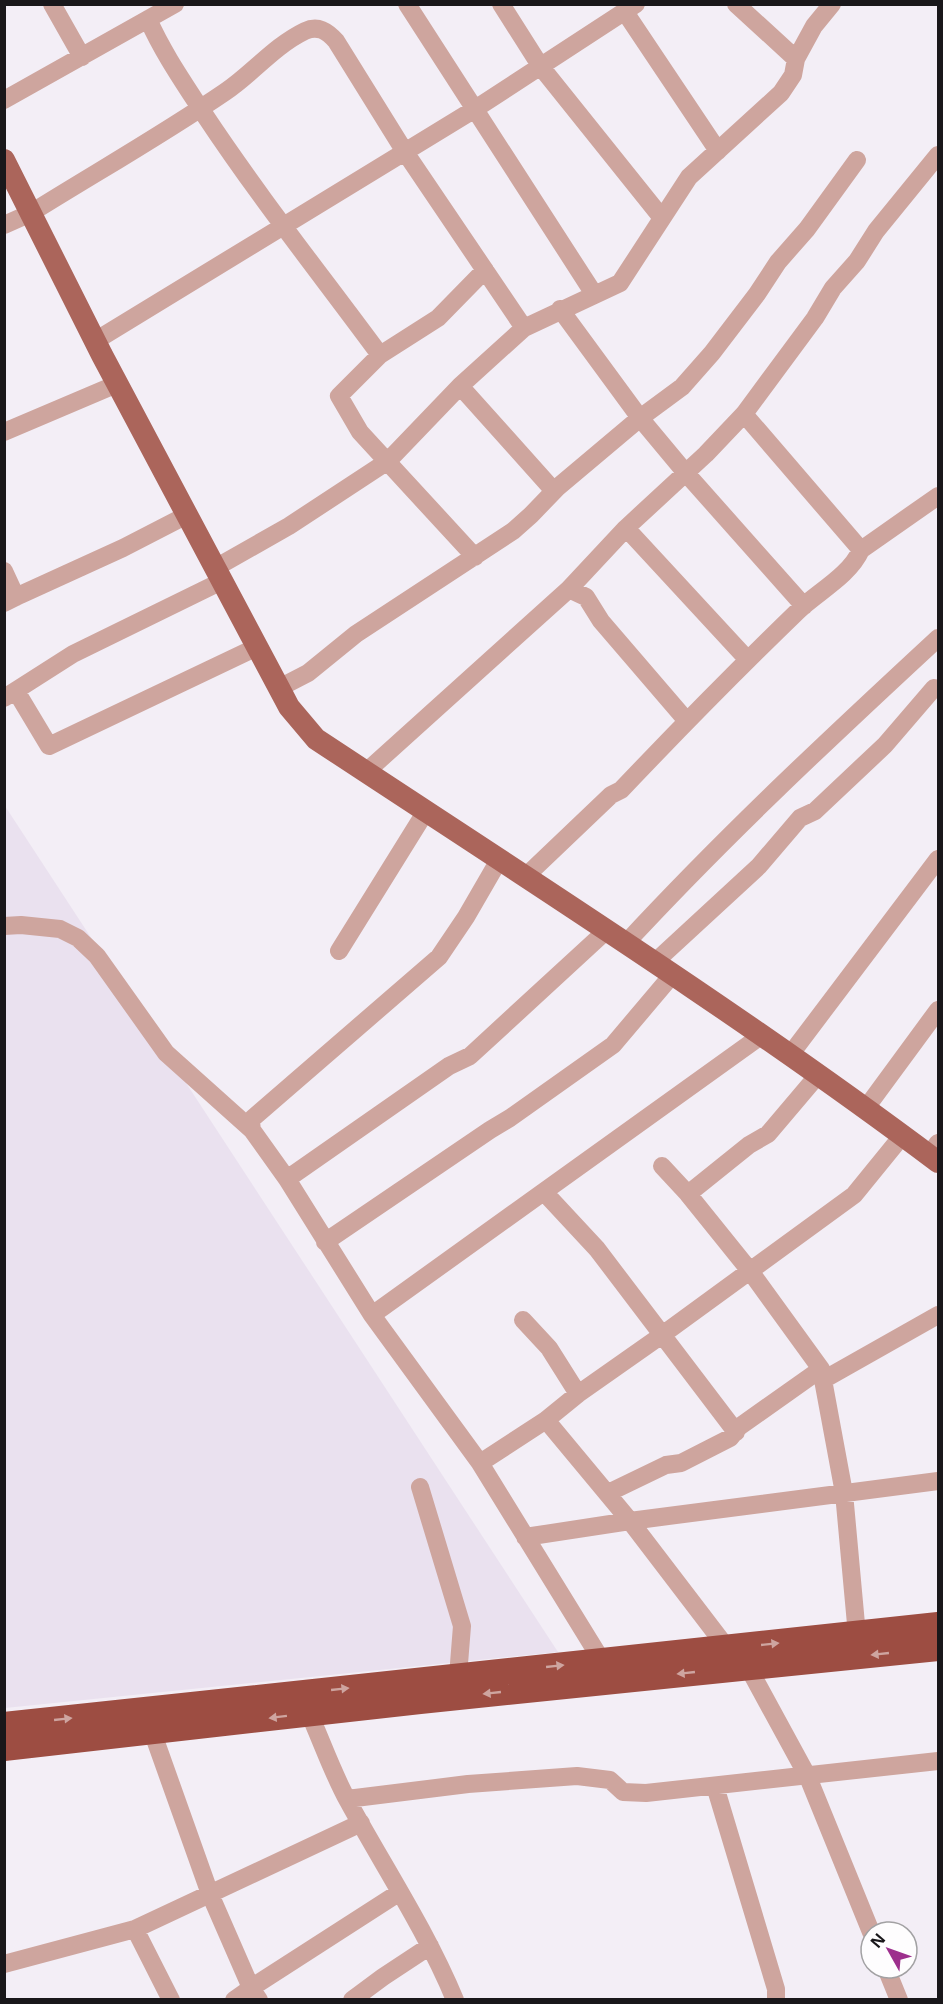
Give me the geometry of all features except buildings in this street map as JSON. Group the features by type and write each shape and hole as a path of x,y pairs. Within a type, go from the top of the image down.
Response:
{"highway":[{"path":"4,1725 939,1625"},
{"path":"4,1748 309,1713 939,1648"}],"main road":[{"path":"4,160 117,384 289,707 316,739 655,962 866,1108 902,1136 935,1153"}],"street":[{"path":"52,4 82,57"},
{"path":"4,100 175,4"},
{"path":"407,4 594,294"},
{"path":"501,4 541,67 662,218"},
{"path":"736,4 796,59"},
{"path":"257,646 49,746 10,695 73,654 219,575 388,461 460,386 524,328 560,309 620,283 689,177 781,93 793,75 796,59 814,26 832,4"},
{"path":"95,341 475,110 630,8 718,151"},
{"path":"148,20 159,45 242,171 380,355"},
{"path":"4,225 31,213 227,92 278,49 305,31 315,28 327,31 336,41 405,152 524,328"},
{"path":"366,772 569,589 626,528 706,454 744,414 815,318 833,288 857,261 876,231 939,155"},
{"path":"279,688 308,673 356,634 513,531 554,491 640,418 682,387 712,353 778,262 807,229 857,160"},
{"path":"475,557 360,432 339,396 380,355 438,318 485,270"},
{"path":"560,309 640,418 804,606"},
{"path":"4,432 117,384"},
{"path":"460,386 554,491"},
{"path":"744,414 861,550"},
{"path":"525,877 611,795 621,790 686,720 804,606 855,564 861,550 939,496"},
{"path":"4,571 10,600 123,548 187,515"},
{"path":"626,528 748,660"},
{"path":"569,589 586,597 601,621 686,720"},
{"path":"626,943 717,847 799,767 939,638"},
{"path":"655,962 759,866 800,818 815,811 885,745 934,688"},
{"path":"339,951 426,811"},
{"path":"790,1055 939,859"},
{"path":"252,1130 253,1118 439,957 500,860"},
{"path":"4,926 21,925 60,929 78,938 97,956 166,1053 252,1130 287,1179 372,1315 480,1463 602,1661"},
{"path":"287,1179 449,1066 470,1056 607,930"},
{"path":"325,1242 510,1118 613,1045 673,975"},
{"path":"866,1108 939,1010"},
{"path":"372,1315 762,1035"},
{"path":"688,1194 749,1145 768,1134 818,1075"},
{"path":"480,1463 546,1420 578,1394 663,1335 854,1195 902,1136"},
{"path":"662,1166 688,1194 750,1271 822,1375 844,1493 856,1635"},
{"path":"544,1192 597,1249 736,1431"},
{"path":"608,1494 666,1465 681,1463 730,1438 739,1427 822,1375 939,1315"},
{"path":"523,1320 549,1348 578,1394"},
{"path":"546,1420 630,1521 727,1648"},
{"path":"525,1537 939,1481"},
{"path":"420,1487 462,1626 458,1676"},
{"path":"748,1667 808,1777 866,1920"},
{"path":"309,1713 347,1799 430,1947 456,2000"},
{"path":"152,1731 210,1894 255,1994"},
{"path":"347,1799 468,1784 577,1776 610,1780 623,1792 634,1794 808,1777 939,1761"},
{"path":"715,1786 776,1989 776,2000"},
{"path":"4,1964 135,1929 361,1823"},
{"path":"234,2000 255,1994 400,1892"},
{"path":"135,1929 171,2000"},
{"path":"352,2000 430,1947"},
{"path":"891,1980 899,2000"}],"shaded area":[{"path":"5,806 558,1652 5,1708"}]}
